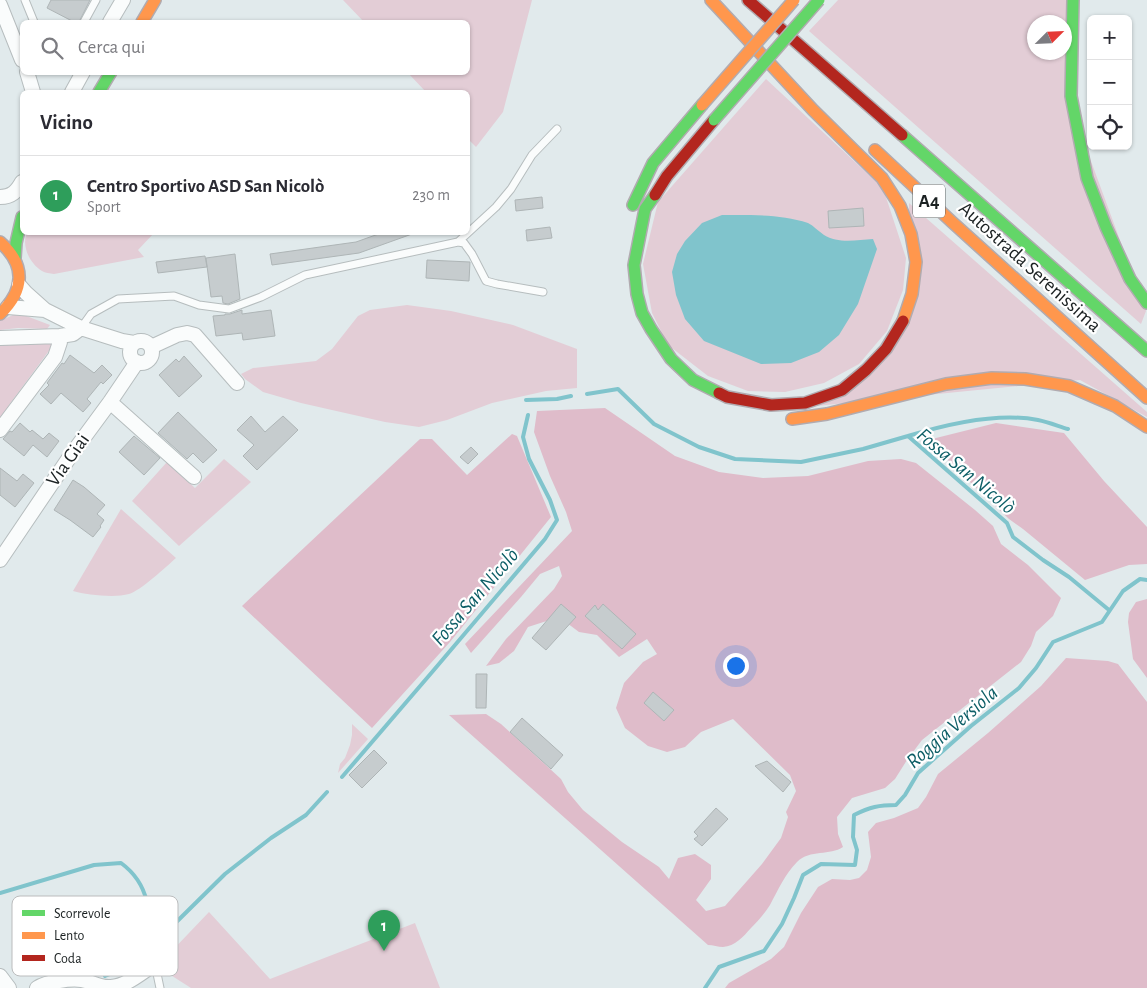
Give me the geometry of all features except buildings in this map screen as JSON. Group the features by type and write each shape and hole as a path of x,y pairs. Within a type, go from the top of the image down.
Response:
{"main road":[{"path":"143,20 155,0"},
{"path":"712,0 808,87"},
{"path":"712,0 814,110 882,178 900,206 911,234 916,262 912,294 904,319 886,349 866,370 842,390 805,403 772,405 727,397 693,380 671,359 642,313 637,294 634,265 645,209 667,176 714,120 819,0"},
{"name":"Autostrada Serenissima","path":"748,0 1147,351"},
{"path":"630,213 653,163 702,104 794,0"},
{"path":"1072,0 1071,96 1087,178 1106,227 1130,279 1147,303"},
{"path":"100,90 109,75"},
{"name":"Autostrada Serenissima","path":"865,141 1147,398"},
{"path":"9,223 20,213"},
{"path":"15,258 20,225"},
{"path":"0,242 8,248 15,258 20,273 16,296 4,310"},
{"path":"784,418 792,419 827,414 946,384 992,378 1026,379 1069,386 1115,406 1147,427"},
{"path":"677,381 705,398"}],"street":[{"path":"111,20 122,0"},
{"path":"0,5 20,55"},
{"path":"28,75 32,90"},
{"path":"73,90 81,75"},
{"path":"0,197 10,196 20,185"},
{"path":"19,285 26,294 45,310 81,328 122,341 134,343 137,341 147,342 152,351 151,358 144,362 134,360 130,350 134,343"},
{"path":"4,310 45,310"},
{"path":"0,338 60,336 73,334 81,328"},
{"path":"151,347 177,335 188,333 195,336 237,383"},
{"path":"0,430 55,357 60,336"},
{"name":"Via Giai","path":"0,560 137,362"},
{"path":"110,402 194,477"},
{"path":"0,976 9,988"},
{"path":"37,988 54,981 82,980 100,987 113,987 125,983 136,976"}],"lane":[{"path":"25,0 33,20"},
{"path":"85,20 96,0"},
{"path":"470,231 496,207 511,189 532,155 557,129"},
{"path":"458,242 466,235"},
{"path":"81,328 91,314 118,299 174,296 199,305 229,309 261,297 305,275 458,242 464,243 472,254 486,281 543,292"}],"shaded area":[{"path":"343,0 532,0 503,112 476,147 470,141 470,90 424,90 410,75 470,75 470,20 362,20"},
{"path":"838,0 1068,0 1068,15 1027,15 1027,60 1067,60 1066,93 1146,311 1141,324 809,31"},
{"path":"766,79 883,188 906,258 903,290 887,331 859,364 824,383 785,392 748,391 708,376 668,345 652,313 643,264 658,202"},
{"path":"909,203 1147,412 1147,417 1080,380 816,406 910,322"},
{"path":"26,235 152,235 138,250 144,257 54,274 42,271 30,259 26,249"},
{"path":"407,305 451,311 513,325 577,349 577,388 546,391 492,403 447,420 419,427 385,422 301,403 263,392 241,374 253,368 316,361 332,349 358,316 370,310"},
{"path":"21,314 50,325 47,329 18,328 0,330 0,321 13,315"},
{"path":"0,344 54,344 9,405 12,408 0,424"},
{"path":"605,408 675,456 719,472 763,478 808,476 868,461 901,459 916,463 993,526 1001,544 1028,565 1061,598 1053,616 1036,632 1031,646 1021,662 922,740 895,779 885,788 852,798 837,817 838,834 843,847 838,850 808,855 797,862 785,877 770,905 761,917 742,938 727,946 708,945 449,715 486,714 501,724 561,779 568,792 583,810 622,842 659,867 669,879 678,858 695,854 711,865 711,879 696,900 706,911 725,906 762,864 781,838 788,817 786,812 796,791 790,775 733,719 701,732 685,747 667,752 648,746 625,728 616,708 624,683 643,662 657,654 647,639 619,657 597,635 579,632 559,617 528,627 514,651 499,663 486,666 506,639 554,589 562,576 559,566 540,574 471,653 465,644 572,531 534,432 537,411"},
{"path":"996,423 1064,433 1104,481 1147,527 1147,564 1129,565 1085,580 1009,519 928,440"},
{"path":"512,434 517,436 551,517 450,642 372,728 242,606 420,439 432,439 467,475"},
{"path":"224,459 251,482 179,546 132,501 167,462 195,488"},
{"path":"121,509 176,558 146,584 129,594 101,596 73,591"},
{"path":"1147,599 1147,678 1133,659 1128,622 1129,613 1136,602"},
{"path":"1066,658 1108,661 1118,664 1147,702 1147,988 725,988 729,983 771,959 784,947 801,913 818,887 832,879 850,880 859,878 867,870 871,857 868,832 876,823 918,808 938,774 1041,686"},
{"path":"352,724 368,739 338,773 340,764 345,758 350,745"},
{"path":"209,912 270,979 415,923 440,988 191,988 172,976 178,976 178,944"}],"water":[{"path":"722,215 787,218 808,223 824,235 835,240 873,239 877,249 858,304 839,335 819,352 791,363 761,364 704,341 685,319 676,295 672,272 677,254 685,241 702,223"}],"waterway":[{"name":"Fossa San Nicolò","path":"587,394 618,389 654,424 699,447 735,459 801,462 863,449 908,436 1007,523 1013,537 1069,577 1109,610"},
{"name":"Fossa San Nicolò","path":"526,400 557,399 571,396"},
{"name":"Fossa San Nicolò","path":"342,777 545,539 557,520 550,500 529,459 523,437 528,415"},
{"path":"908,436 973,420 1006,417 1038,420 1068,429"},
{"name":"Roggia Versiola","path":"705,988 719,967 764,951 782,924 803,875 821,864 855,865 857,850 853,837 854,815 875,807 896,805 905,795 918,773 971,726 1019,688 1036,668 1053,642 1102,622 1123,591 1140,579 1147,580"},
{"name":"Fossa San Nicolò","path":"178,920 225,874 271,838 306,815 327,792"},
{"path":"0,893 94,865 121,863 138,881 145,896"}],"traffic: fast":[{"path":"714,120 819,0"},
{"path":"1073,0 1071,96 1087,178 1106,227 1130,279 1147,303"},
{"path":"100,90 109,75"},
{"path":"633,205 653,163 702,105"},
{"path":"902,135 1147,351"},
{"path":"655,195 645,209 634,265 637,294 642,313 671,359 693,380 719,393"},
{"path":"15,258 20,226"}],"traffic: slow":[{"path":"143,20 155,0"},
{"path":"711,0 813,110 882,178 900,206 911,234 916,262 912,294 903,321"},
{"path":"702,105 794,0"},
{"path":"875,150 1147,398"},
{"path":"0,242 14,260 19,278 14,296 0,314"},
{"path":"792,419 827,414 946,384 992,378 1025,379 1069,386 1115,406 1147,427"}],"traffic: jam":[{"path":"748,0 902,135"},
{"path":"655,195 667,176 714,120"},
{"path":"719,393 727,397 771,405 805,403 842,390 866,370 886,349 903,321"}],"place":[{"name":"Centro Sportivo ASD San Nicolò","path":"384,951"}]}
